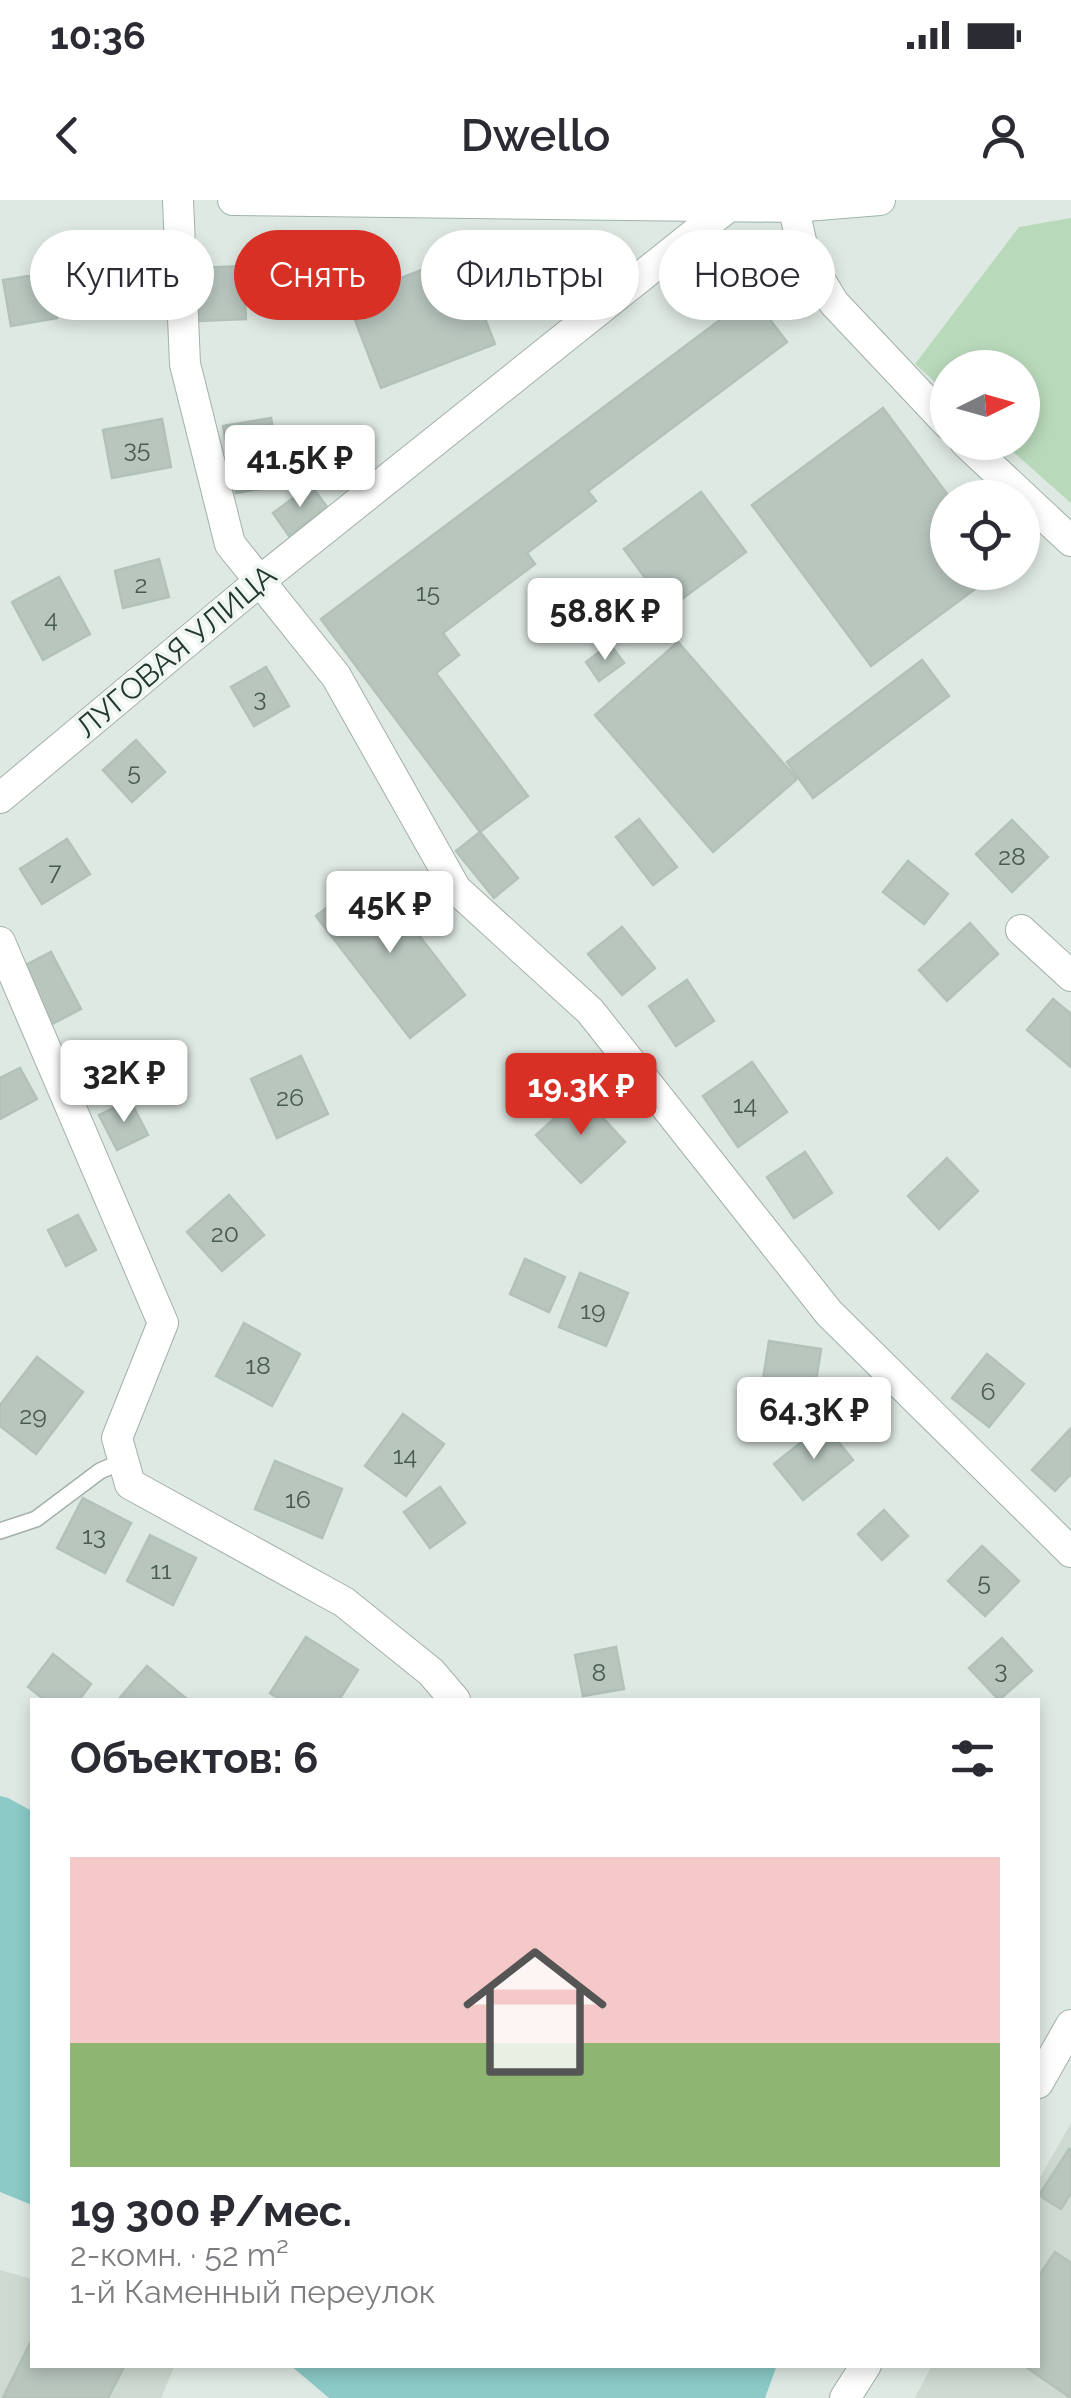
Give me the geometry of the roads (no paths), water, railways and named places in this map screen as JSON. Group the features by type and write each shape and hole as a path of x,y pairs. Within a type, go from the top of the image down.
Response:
{"street":[{"path":"178,200 184,364 230,544 336,676 456,889 590,1011 829,1313 1071,1552"},
{"path":"234,200 728,207 880,200"},
{"path":"792,204 804,254 834,303 930,405"},
{"name":"ЛУГОВАЯ УЛИЦА","path":"0,798 261,580 728,207"},
{"path":"985,460 1071,541"},
{"path":"1021,930 1071,976"},
{"path":"0,942 162,1323 117,1438 130,1484 344,1602 431,1672 453,1698"},
{"path":"1040,2079 1071,2025"},
{"path":"845,2398 864,2368"}],"lane":[{"path":"0,1531 36,1520 100,1470 123,1461"}],"water":[{"path":"0,1796 30,1810 30,2204 0,2192"},
{"path":"294,2368 776,2368 765,2398 329,2398"}]}
